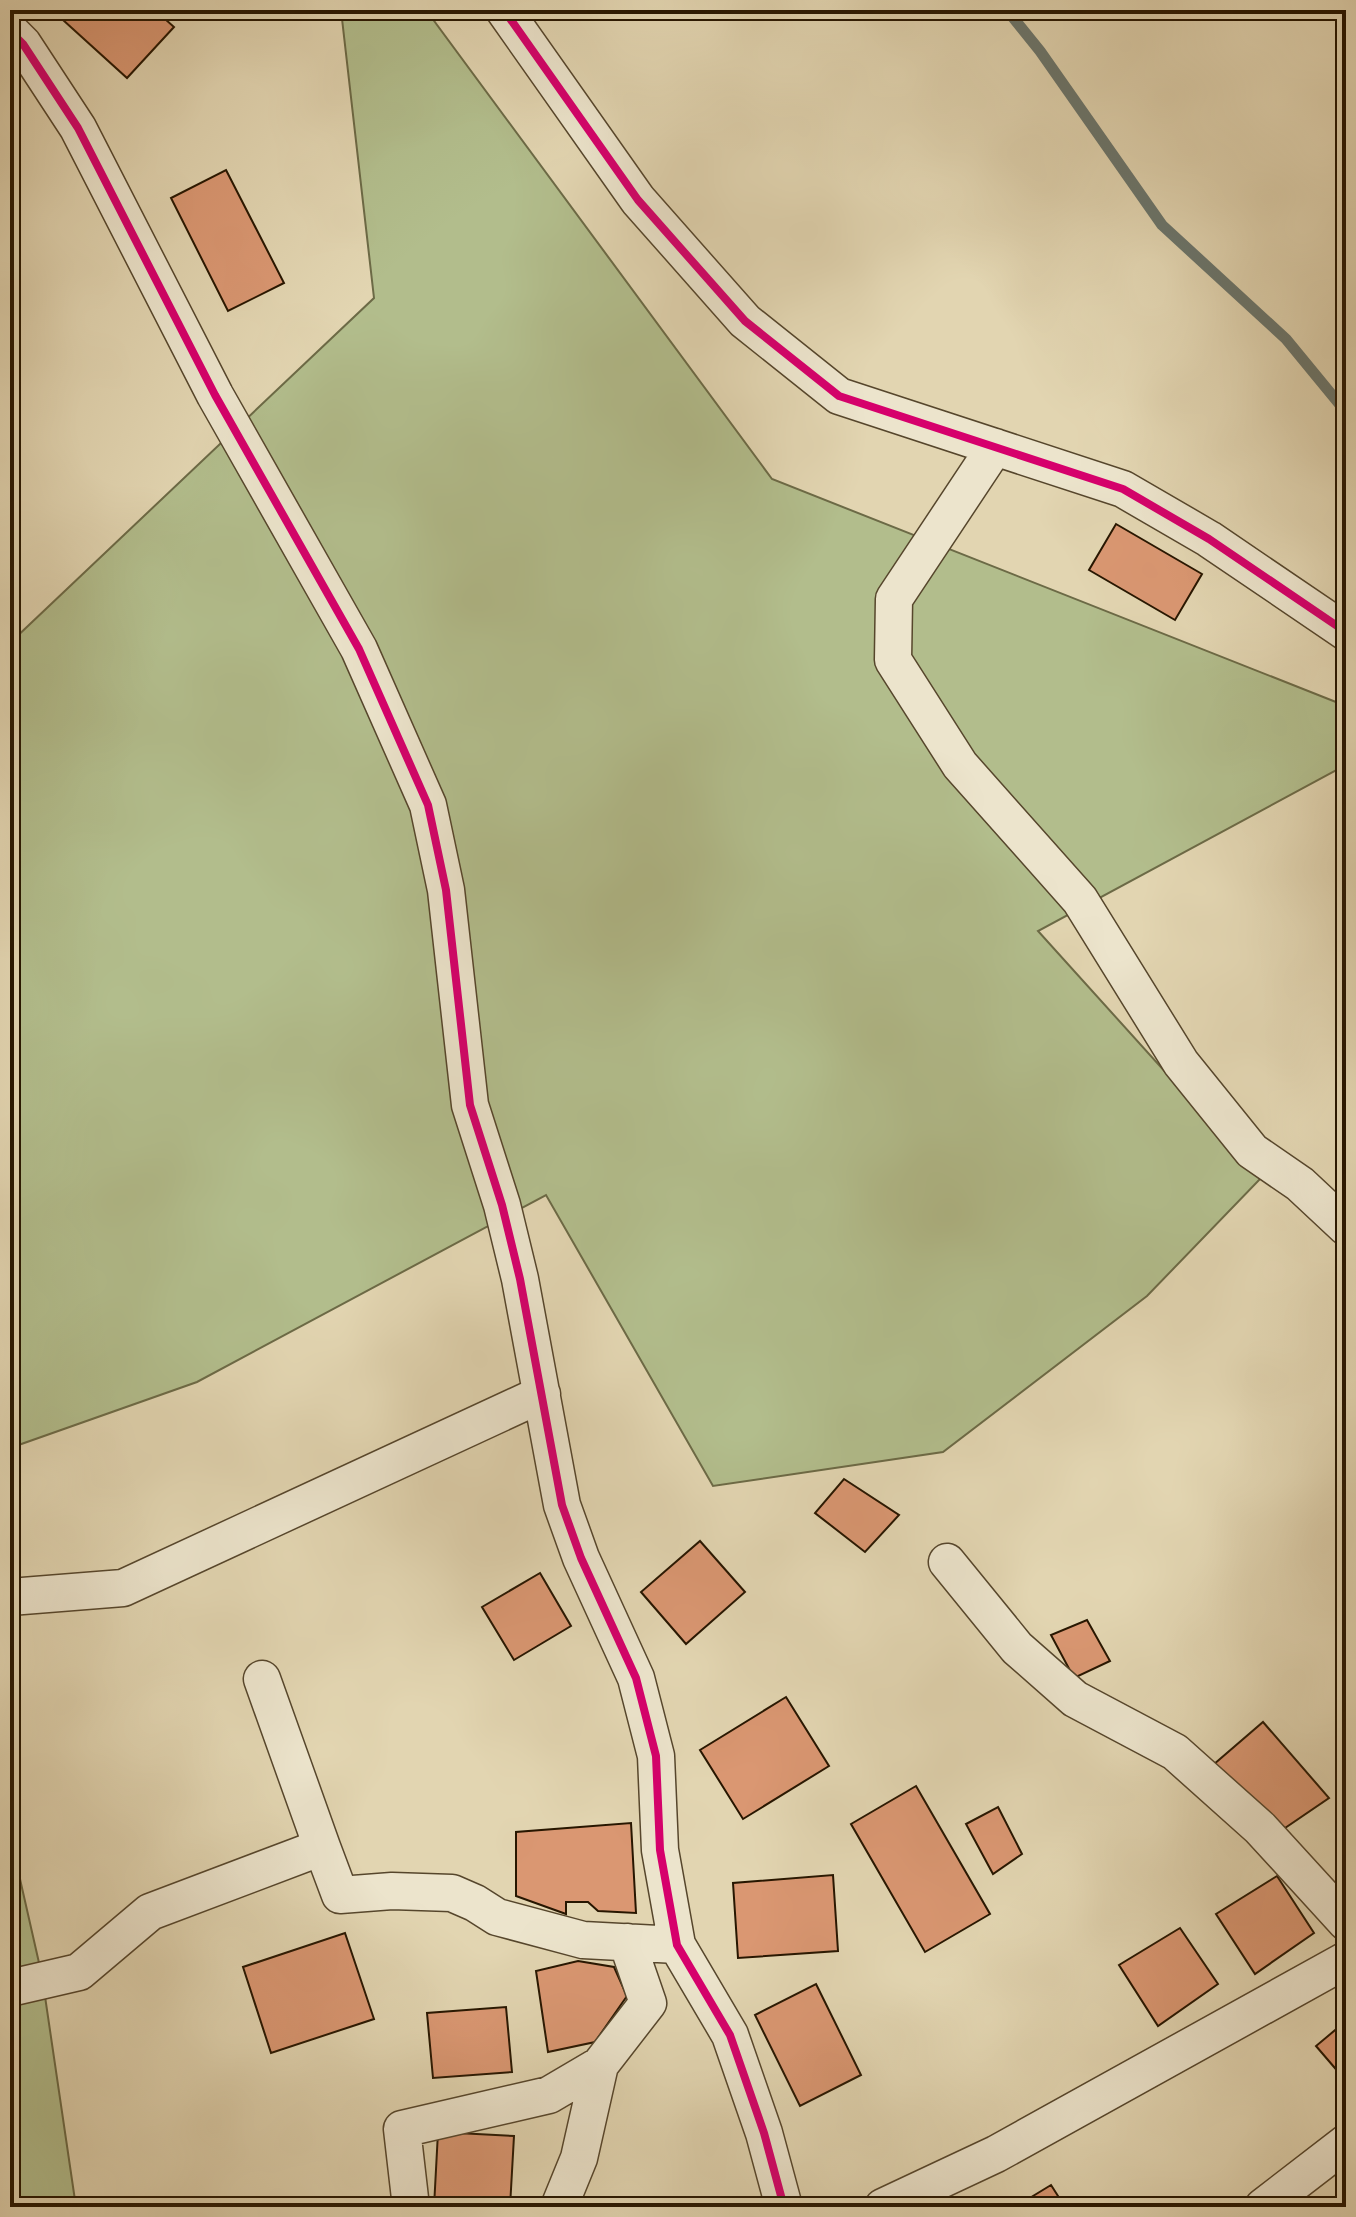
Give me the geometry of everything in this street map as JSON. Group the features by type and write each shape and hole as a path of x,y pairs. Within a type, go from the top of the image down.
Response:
{"street":[{"path":"504,10 638,200 745,321 839,396 1123,489 1209,539 1346,632"},
{"path":"10,31 23,44 78,128 215,395 359,649 428,805 446,890 470,1105 506,1219 520,1279 562,1505 581,1558 636,1678 656,1756 660,1850 677,1945 730,2035 764,2133 784,2207"},
{"path":"995,447 894,599 893,660 960,765 1080,900 1181,1063 1252,1151 1300,1184 1346,1227"},
{"path":"10,1597 123,1588 542,1394"},
{"path":"947,1562 1017,1648 1075,1699 1175,1752 1260,1828 1346,1922"},
{"path":"262,1679 340,1895 392,1891 452,1893 497,1917 583,1940 677,1945"},
{"path":"10,1988 79,1972 150,1912 322,1847"},
{"path":"411,2207 402,2129 549,2095 600,2065 648,2003 627,1942"},
{"path":"883,2207 996,2154 1346,1960"},
{"path":"559,2207 579,2158 600,2065"},
{"path":"1263,2207 1346,2143"}],"green space":[{"path":"341,10 426,10 772,479 1346,706 1346,765 1038,931 1261,1178 1147,1296 943,1452 713,1486 546,1195 197,1382 10,1448 10,643 374,298"},
{"path":"10,1835 42,1976 76,2207 10,2207"}],"building":[{"path":"52,10 155,10 174,27 127,78"},
{"path":"226,170 284,283 228,311 171,198"},
{"path":"1116,524 1202,574 1175,620 1089,570"},
{"path":"844,1479 899,1515 865,1552 815,1513"},
{"path":"700,1541 745,1592 686,1644 641,1592"},
{"path":"540,1573 571,1626 514,1660 482,1607"},
{"path":"1087,1620 1110,1661 1074,1678 1051,1635"},
{"path":"786,1697 829,1766 743,1819 700,1750"},
{"path":"1263,1722 1329,1798 1285,1828 1213,1765"},
{"path":"916,1786 990,1914 925,1952 851,1824"},
{"path":"998,1807 1022,1854 993,1874 966,1824"},
{"path":"631,1823 636,1913 598,1911 588,1902 566,1902 566,1914 516,1896 516,1832"},
{"path":"833,1875 838,1951 738,1958 733,1883"},
{"path":"1277,1876 1314,1933 1255,1974 1216,1914"},
{"path":"1180,1928 1218,1984 1158,2026 1119,1965"},
{"path":"345,1933 374,2019 271,2053 243,1967"},
{"path":"578,1961 614,1967 627,1996 595,2042 548,2052 536,1971"},
{"path":"816,1984 861,2075 800,2106 755,2015"},
{"path":"506,2007 512,2072 433,2078 427,2013"},
{"path":"1346,2021 1346,2081 1316,2046"},
{"path":"438,2132 514,2136 510,2207 434,2207"},
{"path":"1051,2185 1065,2207 1015,2207"}],"waterway":[{"path":"1007,10 1040,51 1162,225 1286,339 1346,412"}],"cycle path":[{"path":"504,10 638,200 745,321 839,396 1123,489 1209,539 1346,632"},
{"path":"10,31 23,44 78,128 215,395 359,649 428,805 446,890 470,1105 502,1205 520,1279 562,1505 581,1558 636,1678 656,1756 660,1850 677,1945 730,2035 764,2133 784,2207"}]}
